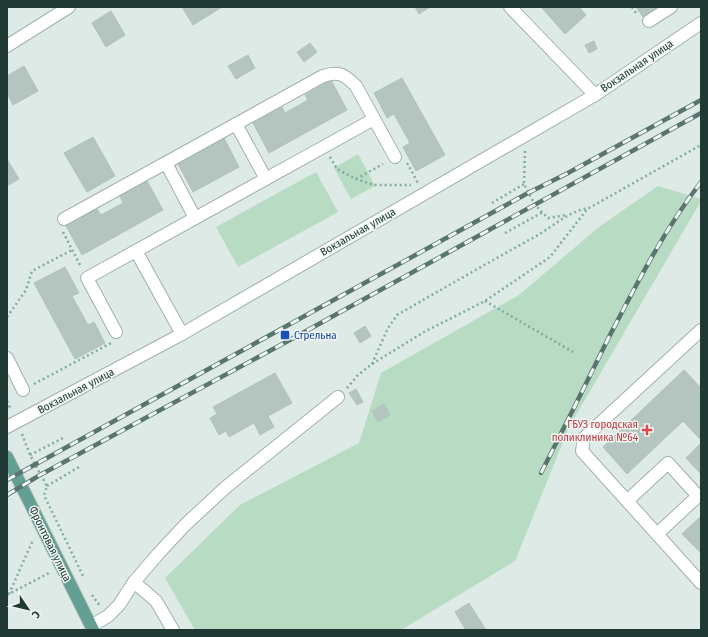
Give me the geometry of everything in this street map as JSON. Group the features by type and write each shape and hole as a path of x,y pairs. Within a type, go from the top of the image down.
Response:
{"main road":[{"name":"Фронтовая улица","path":"7,457 92,628"}],"street":[{"path":"7,46 69,7"},
{"path":"510,7 595,94"},
{"path":"649,21 671,7"},
{"name":"Вокзальная улица","path":"13,421 182,334 595,94 701,23"},
{"path":"64,219 323,76 335,73 347,76 356,86 395,158"},
{"path":"116,332 87,278 374,119"},
{"path":"236,124 266,179"},
{"path":"166,163 195,218"},
{"path":"136,251 182,334"},
{"path":"701,330 584,438 582,451 701,583"},
{"path":"7,358 23,390"},
{"path":"92,628 108,616 119,605 134,582 186,524 226,487 338,397"},
{"path":"627,501 668,463 698,496 657,534"},
{"path":"134,582 156,601 173,630"}],"path":[{"path":"525,135 524,184 535,206 548,218 568,214"},
{"path":"358,375 372,364 424,332 485,301 550,257 589,208 701,145"},
{"path":"324,146 337,169 356,179 374,185 419,186 402,154 356,179"},
{"path":"492,203 524,184"},
{"path":"372,364 388,328 397,315 542,232 568,214 578,209 589,208"},
{"path":"505,233 542,212"},
{"path":"64,219 61,228 87,278"},
{"path":"7,317 26,290 32,271 72,250"},
{"path":"485,301 573,352"},
{"path":"23,390 112,342 116,332"},
{"path":"7,401 13,421 47,486"},
{"path":"30,455 63,438"},
{"path":"79,467 47,486 44,495 83,576"},
{"path":"8,594 33,540"},
{"path":"8,594 49,573"},
{"path":"90,590 93,597 108,616"}],"green space":[{"path":"358,154 375,186 351,199 334,168"},
{"path":"316,172 338,212 238,267 216,227"},
{"path":"658,186 701,199 701,201 569,427 515,561 401,630 195,630 165,578 240,505 359,443 381,373 519,295 599,227"}],"building":[{"path":"182,7 222,7 193,25"},
{"path":"415,7 430,7 419,14"},
{"path":"579,7 586,15 565,34 542,8"},
{"path":"636,7 659,7 643,17"},
{"path":"111,11 125,35 106,47 92,23"},
{"path":"594,41 597,49 589,53 585,45"},
{"path":"310,43 317,52 304,62 297,52"},
{"path":"248,55 255,68 236,79 228,66"},
{"path":"24,66 38,91 13,105 7,93 7,76"},
{"path":"402,78 445,155 416,171 403,147 410,143 394,114 387,118 374,93"},
{"path":"331,80 347,110 269,153 253,123 282,107 285,113 308,100 305,95"},
{"path":"93,137 115,176 87,192 64,153"},
{"path":"224,138 239,167 193,192 177,162"},
{"path":"7,159 19,179 7,186"},
{"path":"147,181 163,210 82,255 66,226 97,209 101,215 123,203 120,196"},
{"path":"65,267 79,293 72,296 88,325 94,322 105,343 75,359 34,283"},
{"path":"365,326 371,336 360,343 354,333"},
{"name":"ГБУЗ городская поликлиника №64","path":"684,370 701,388 701,440 683,421 627,474 603,447"},
{"path":"275,373 292,403 268,416 274,427 260,435 254,423 229,437 226,431 219,435 210,418 217,414 213,407"},
{"path":"356,389 363,402 357,405 349,393"},
{"path":"384,404 390,415 378,422 372,411"},
{"path":"701,443 701,474 686,458"},
{"path":"701,516 701,553 682,534"},
{"path":"469,603 486,630 466,630 455,612"}],"railway":[{"path":"7,480 528,193 568,173 701,100"},
{"path":"7,495 40,475 288,341 701,113"},
{"path":"541,473 640,278 675,219 701,182"}],"place":[{"name":"Стрельна","path":"285,335"},
{"name":"ГБУЗ городская поликлиника №64","path":"647,430"}]}
